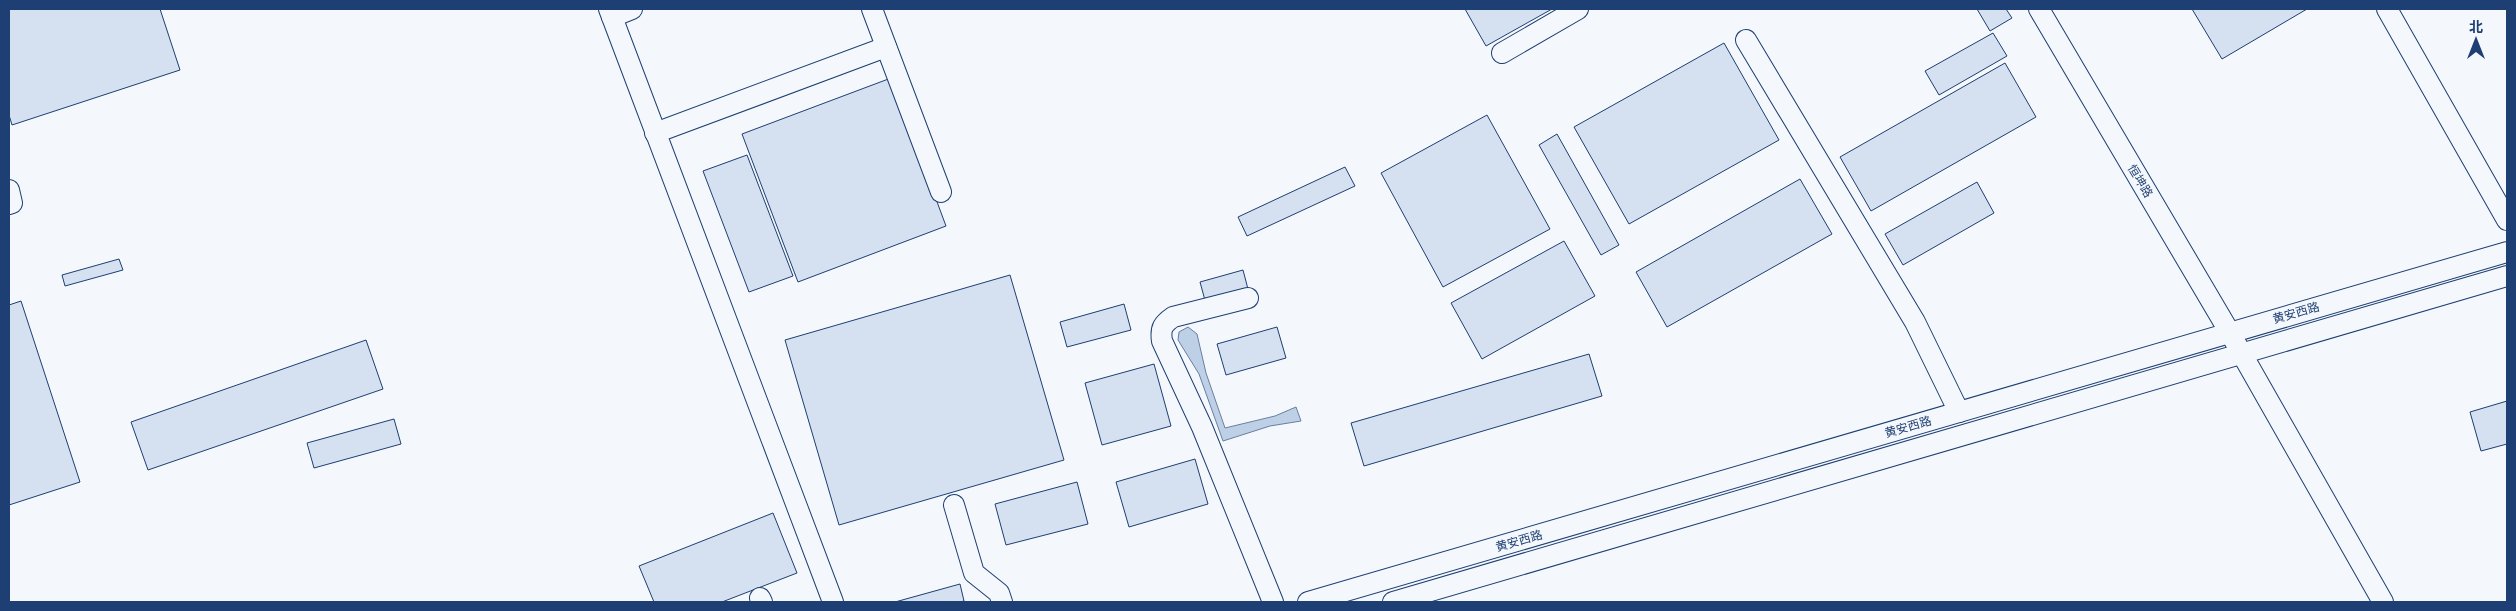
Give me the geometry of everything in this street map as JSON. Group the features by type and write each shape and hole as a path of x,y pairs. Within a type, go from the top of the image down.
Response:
{"street":[{"path":"632,9 610,13 833,602"},
{"path":"872,9 941,192"},
{"path":"1502,53 1578,9"},
{"name":"恒坤路","path":"2039,9 2230,333 2383,602"},
{"path":"2387,9 2507,220"},
{"path":"1746,40 1915,322 1959,412"},
{"path":"655,134 886,47"},
{"path":"9,190 12,203 9,204"},
{"name":"黄安西路","path":"1308,602 2507,252"},
{"name":"黄安西路","path":"1398,602 2507,276"},
{"path":"1248,298 1173,318 1164,324 1160,332 1162,341 1202,427 1273,602"},
{"path":"954,505 974,573 999,593 1002,602"}],"water":[{"path":"1188,327 1197,334 1206,373 1225,428 1275,416 1296,407 1301,421 1270,426 1223,441 1199,374 1178,340 1179,332"}],"building":[{"path":"9,9 160,9 180,70 12,125 9,115"},
{"path":"1465,9 1552,9 1486,46"},
{"path":"1977,9 2006,9 2012,18 1990,31"},
{"path":"2192,9 2307,9 2222,59"},
{"path":"1993,33 2007,56 1939,95 1925,71"},
{"path":"1724,43 1779,140 1629,224 1574,127"},
{"path":"2005,63 2036,117 1871,211 1840,157"},
{"path":"891,78 946,226 798,282 742,134"},
{"path":"1487,115 1550,229 1443,287 1381,173"},
{"path":"1557,134 1619,245 1601,255 1539,145"},
{"path":"747,155 793,276 749,292 703,171"},
{"path":"1345,167 1355,186 1247,236 1238,217"},
{"path":"1800,179 1832,234 1667,327 1636,272"},
{"path":"1977,182 1994,213 1903,265 1885,234"},
{"path":"1564,241 1595,296 1482,359 1451,303"},
{"path":"119,259 123,270 65,286 62,275"},
{"path":"1243,270 1249,293 1206,304 1200,282"},
{"path":"1010,275 1064,460 839,525 785,340"},
{"path":"21,301 80,482 9,505 9,305"},
{"path":"1124,304 1131,330 1067,347 1060,322"},
{"path":"1277,327 1286,358 1226,375 1217,344"},
{"path":"366,340 383,389 148,470 131,422"},
{"path":"1589,354 1602,396 1364,466 1351,423"},
{"path":"1154,364 1171,426 1102,445 1085,383"},
{"path":"2507,401 2507,444 2481,451 2470,412"},
{"path":"394,419 401,444 314,468 307,443"},
{"path":"1195,459 1208,504 1129,527 1116,482"},
{"path":"1077,482 1088,524 1006,545 995,504"},
{"path":"773,513 797,573 722,602 654,602 639,566"},
{"path":"960,584 964,601 895,602"}]}
